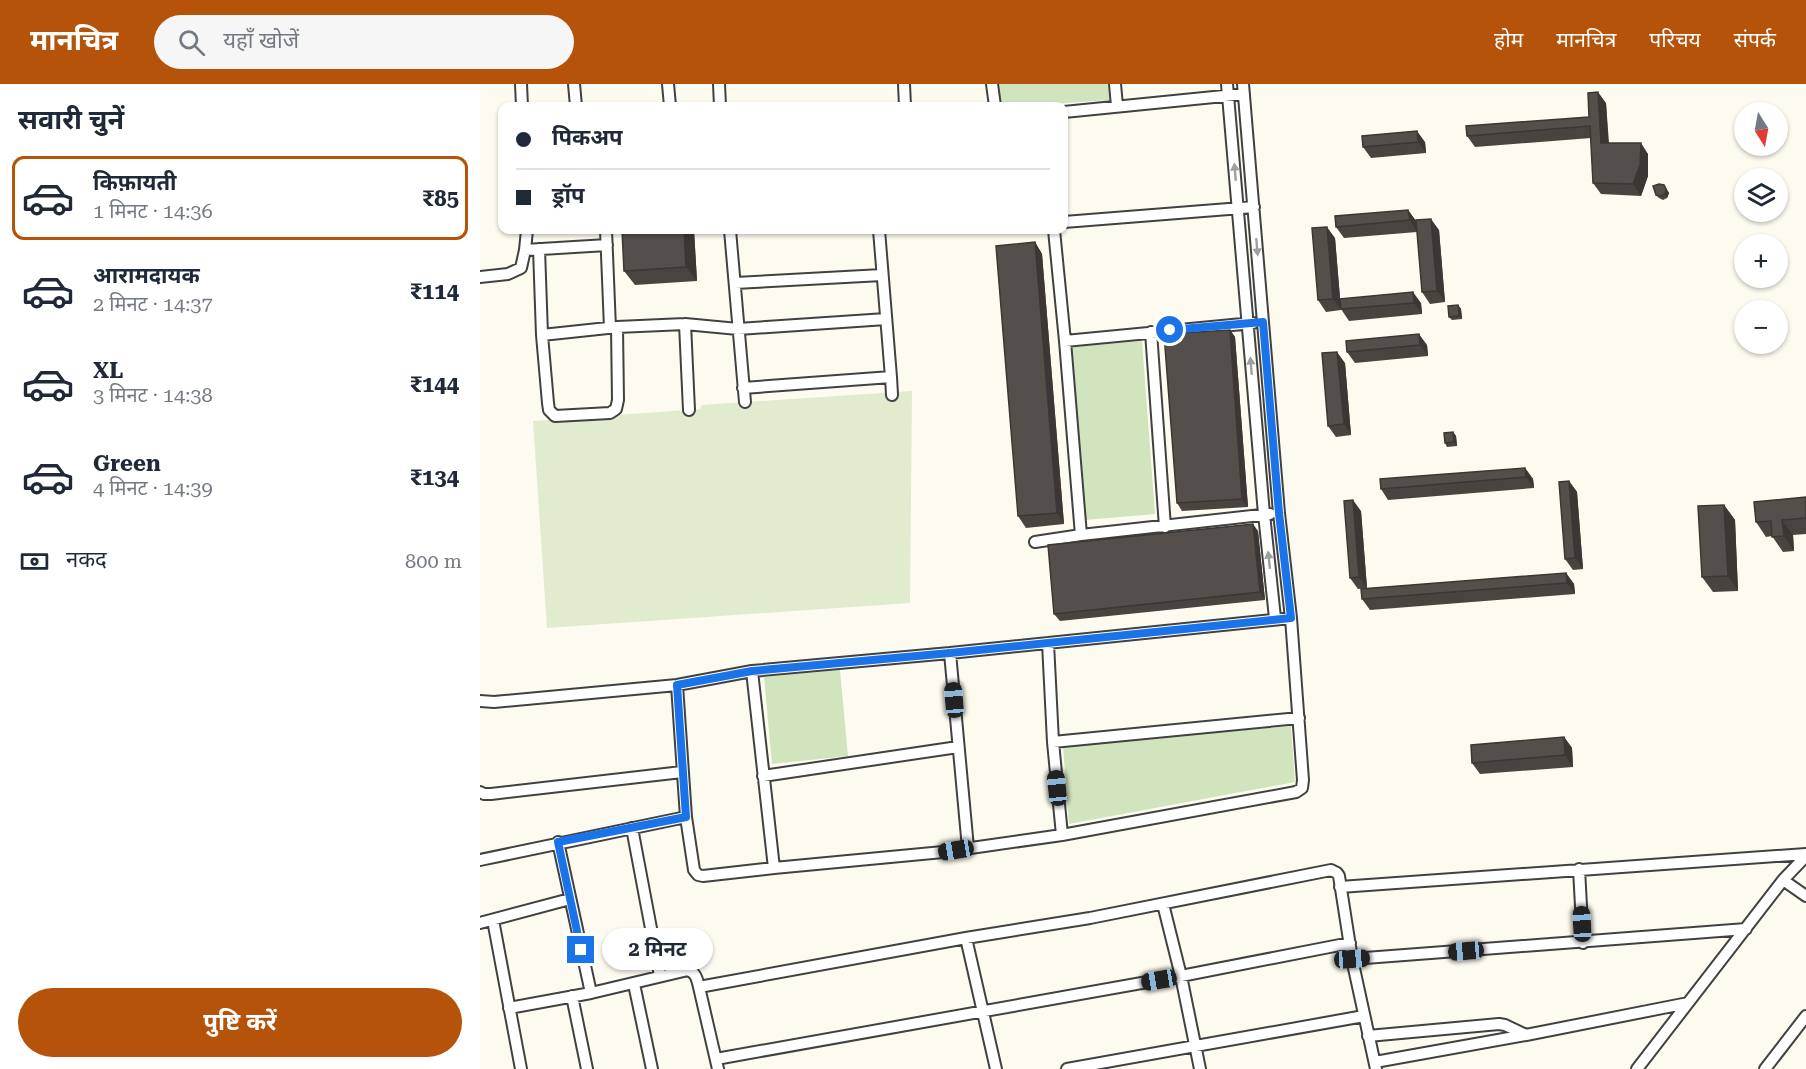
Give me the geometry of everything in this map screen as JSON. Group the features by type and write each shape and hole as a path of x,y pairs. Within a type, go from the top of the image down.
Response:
{"street":[{"path":"521,84 522,102"},
{"path":"574,84 576,102"},
{"path":"668,84 670,102"},
{"path":"719,84 720,102"},
{"path":"904,84 905,102"},
{"path":"992,84 994,102"},
{"path":"1115,84 1117,106"},
{"path":"677,685 682,772 692,865 698,875 703,876 968,848 1062,835 1299,791 1303,784 1299,718 1279,513 1244,89 1068,112"},
{"path":"1228,90 1275,618"},
{"path":"1068,222 1254,207"},
{"path":"480,277 515,272 521,267 526,234"},
{"path":"538,249 542,335 548,403 552,414 560,417 610,414 616,409 618,399 606,234"},
{"path":"730,234 745,402"},
{"path":"879,234 892,395"},
{"path":"1054,234 1081,535"},
{"path":"525,250 607,245"},
{"path":"735,283 882,275"},
{"path":"542,335 685,324 738,329 886,319"},
{"path":"1065,341 1263,322"},
{"path":"685,324 689,410"},
{"path":"1151,332 1165,526"},
{"path":"743,388 891,377"},
{"path":"1035,542 1279,513"},
{"path":"480,701 494,702 677,685 752,671 1291,618"},
{"path":"1048,643 1053,742 1062,835"},
{"path":"950,653 968,848"},
{"path":"752,671 774,868"},
{"path":"1053,742 1299,718"},
{"path":"763,776 958,747"},
{"path":"480,792 491,794 682,772"},
{"path":"480,860 686,817"},
{"path":"632,828 660,976"},
{"path":"558,842 591,993"},
{"path":"1341,887 1806,855"},
{"path":"1637,1069 1783,880 1806,855"},
{"path":"1579,869 1583,943"},
{"path":"699,987 966,938 1090,918 1331,870 1337,873 1341,887 1352,959 1375,1065 1688,1003"},
{"path":"1783,880 1806,896"},
{"path":"480,923 570,899"},
{"path":"1163,904 1181,976 1200,1069"},
{"path":"493,920 521,1069"},
{"path":"1352,959 1746,929"},
{"path":"966,938 996,1069"},
{"path":"509,1008 634,984 688,970 696,976 717,1064 982,1011 1350,943"},
{"path":"634,984 652,1069"},
{"path":"572,996 587,1069"},
{"path":"1067,1069 1364,1016"},
{"path":"1753,1069 1767,1066 1806,1016"},
{"path":"1368,1036 1499,1024 1526,1035"}],"green space":[{"path":"999,84 1108,84 1110,100 1068,103 1000,102"},
{"path":"1142,341 1155,514 1085,520 1072,347"},
{"path":"912,391 910,603 547,628 533,421 700,409 702,405"},
{"path":"840,670 848,756 772,764 764,677"},
{"path":"1291,726 1295,782 1069,824 1063,746"}],"building":[{"path":"1598,92 1601,143 1641,143 1640,165 1633,184 1593,183 1590,126 1467,136 1466,126 1589,117 1588,93"},
{"path":"1417,131 1418,142 1363,147 1362,136"},
{"path":"1664,185 1666,189 1665,194 1661,196 1656,195 1653,186"},
{"path":"1408,210 1410,220 1336,227 1335,216"},
{"path":"1431,219 1437,291 1422,292 1416,220"},
{"path":"1327,227 1333,299 1318,300 1312,228"},
{"path":"622,234 684,234 686,267 624,271"},
{"path":"1035,242 1057,513 1018,516 996,246"},
{"path":"1413,292 1414,303 1341,309 1340,299"},
{"path":"1458,305 1459,316 1449,317 1448,306"},
{"path":"1230,330 1242,499 1177,503 1164,334"},
{"path":"1419,334 1420,345 1347,352 1346,341"},
{"path":"1337,352 1344,424 1328,426 1322,353"},
{"path":"1453,432 1454,442 1445,443 1444,433"},
{"path":"1525,468 1526,477 1381,489 1380,479"},
{"path":"1569,481 1575,558 1565,559 1559,482"},
{"path":"1806,497 1806,518 1782,520 1784,536 1772,537 1771,521 1756,522 1754,502"},
{"path":"1353,500 1359,577 1350,578 1344,501"},
{"path":"1724,505 1728,576 1702,577 1698,506"},
{"path":"1253,524 1260,592 1054,614 1048,545"},
{"path":"1566,573 1567,583 1362,599 1361,589"},
{"path":"1564,737 1565,755 1472,763 1471,745"}],"route":[{"path":"581,950 558,842 686,817 677,685 752,671 1291,618 1279,513 1263,322 1170,330"}]}
